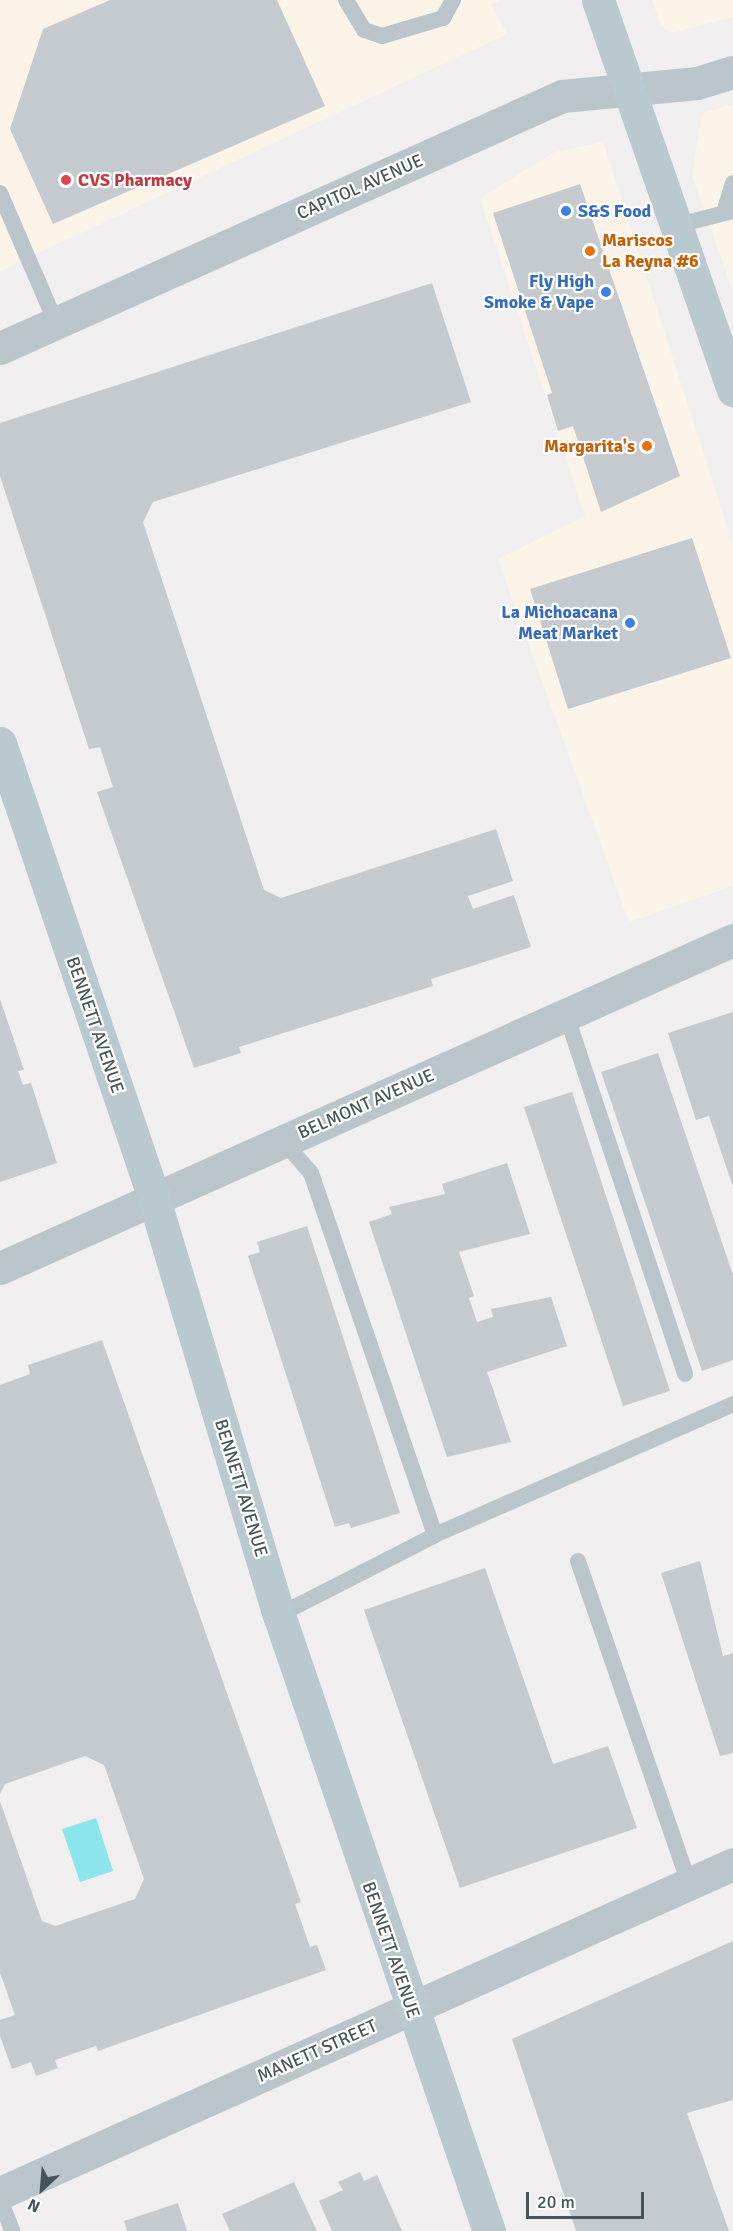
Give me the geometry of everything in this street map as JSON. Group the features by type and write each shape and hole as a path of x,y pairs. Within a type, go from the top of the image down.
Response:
{"street":[{"path":"598,0 625,88 674,225 730,370"},
{"name":"CAPITOL AVENUE","path":"0,348 562,96 625,88 697,84 733,72"},
{"name":"BENNETT AVENUE","path":"0,744 154,1199 279,1615 410,2009 489,2231"},
{"name":"BELMONT AVENUE","path":"0,1268 733,940"},
{"name":"MANETT STREET","path":"0,2193 733,1864"}],"lane":[{"path":"346,0 364,30 382,36 443,18 453,0"},
{"path":"674,225 729,210 733,183"},
{"path":"0,193 56,323"},
{"path":"566,1014 685,1374"},
{"path":"283,1141 311,1173 435,1535"},
{"path":"279,1615 435,1535 733,1404"},
{"path":"578,1561 689,1884"},
{"path":"0,2199 12,2231"}],"shaded area":[{"name":"CVS Pharmacy","path":"0,0 500,0 491,5 507,34 0,271"},
{"path":"652,0 733,0 733,17 671,33 661,26"},
{"path":"733,104 733,291 692,176 702,113"},
{"path":"603,142 733,545 733,886 629,922 498,559 585,516 480,198 555,152"}],"water":[{"path":"96,1818 113,1871 80,1882 62,1829"}],"building":[{"name":"CVS Pharmacy","path":"110,0 277,0 325,106 53,224 10,129 43,29"},
{"path":"580,184 680,476 601,512 573,426 558,431 547,395 552,393 493,213"},
{"path":"432,283 471,402 153,502 143,522 264,890 281,898 496,829 513,881 468,896 473,909 514,895 531,947 431,979 433,986 239,1047 241,1053 194,1068 97,792 113,787 100,747 89,749 0,476 0,423"},
{"name":"La Michoacana Meat Market","path":"692,538 731,658 568,709 530,589"},
{"path":"0,999 24,1070 18,1071 23,1085 31,1083 57,1163 0,1182"},
{"path":"733,1012 733,1187 709,1116 696,1120 668,1033"},
{"path":"658,1053 733,1275 733,1360 702,1371 601,1072"},
{"path":"572,1092 670,1391 623,1406 524,1107"},
{"path":"507,1163 530,1234 459,1252 474,1296 469,1298 477,1322 493,1317 491,1309 551,1297 567,1346 487,1372 511,1442 447,1457 369,1222 392,1214 389,1207 445,1194 442,1184"},
{"path":"307,1226 400,1513 351,1528 349,1523 335,1527 248,1256 260,1252 257,1242"},
{"path":"102,1340 301,1902 295,1904 310,1947 317,1945 326,1970 98,2051 96,2046 55,2060 58,2068 36,2076 31,2062 12,2069 0,2036 0,2020 15,2015 0,1973 0,1801 42,1921 55,1926 135,1899 144,1879 104,1765 85,1756 5,1784 0,1794 0,1385 30,1374 28,1365"},
{"path":"700,1561 723,1656 733,1653 733,1753 720,1756 661,1573"},
{"path":"485,1568 553,1764 608,1746 637,1828 460,1888 364,1610"},
{"path":"733,1941 733,2100 687,2113 729,2231 576,2231 512,2039"},
{"path":"360,2172 364,2181 377,2175 402,2231 332,2231 319,2201 343,2190 338,2182"},
{"path":"294,2182 317,2231 230,2231 222,2214"},
{"path":"178,2203 187,2231 127,2231 124,2221"}],"place":[{"name":"CVS Pharmacy","path":"66,180"},
{"name":"S&S Food","path":"566,211"},
{"name":"Mariscos La Reyna #6","path":"590,251"},
{"name":"Fly High Smoke & Vape","path":"606,292"},
{"name":"Margarita's","path":"647,446"},
{"name":"La Michoacana Meat Market","path":"630,623"}]}
